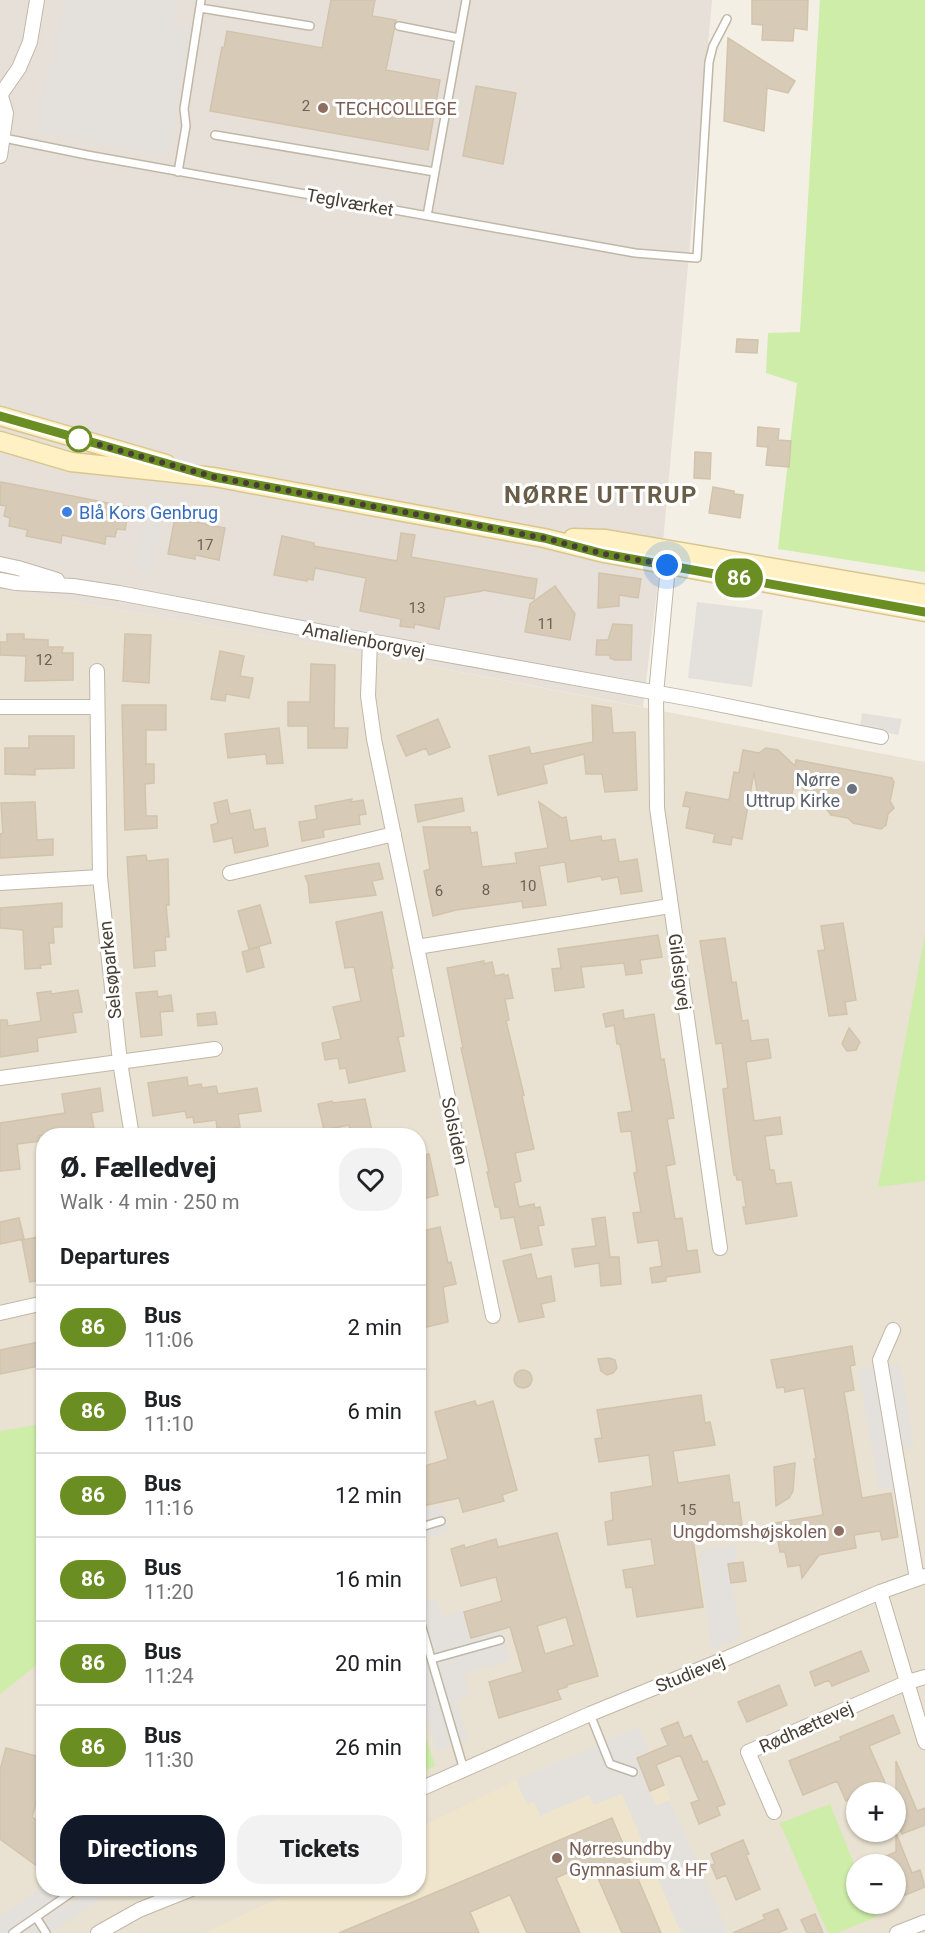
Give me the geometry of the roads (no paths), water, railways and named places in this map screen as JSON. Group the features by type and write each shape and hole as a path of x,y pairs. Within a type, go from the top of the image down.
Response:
{"main road":[{"path":"0,416 214,477"},
{"path":"0,441 71,462 214,477 544,538 604,554 667,556 925,594"},
{"path":"667,556 925,612"}],"street":[{"path":"0,156 6,113 1,94 19,68 30,42 37,0"},
{"path":"656,694 667,556"},
{"name":"Amalienborgvej","path":"0,564 73,585 697,700 880,737"},
{"name":"Amalienborgvej","path":"0,580 16,583 73,585"},
{"name":"Solsiden","path":"370,641 368,696 374,739 493,1316"},
{"name":"Selsøparken","path":"97,671 100,877 120,1062 131,1128"},
{"name":"Gildsigvej","path":"656,694 657,808 720,1248"},
{"path":"0,706 97,707"},
{"path":"230,873 394,834"},
{"path":"0,884 100,877"},
{"path":"417,947 670,906"},
{"path":"0,1078 215,1049"},
{"path":"0,1313 36,1305"},
{"name":"Studievej","path":"426,1787 590,1714 880,1592 921,1577 880,1360 893,1330"},
{"path":"880,1592 925,1742"},
{"name":"Rødhættevej","path":"774,1812 748,1752 908,1682 925,1677"},
{"path":"98,1933 139,1910 174,1896"},
{"path":"897,1933 925,1922"}],"lane":[{"path":"426,216 466,0"},
{"path":"178,171 186,126 184,109 200,4 310,26"},
{"name":"Teglværket","path":"4,138 635,253 697,258 709,62 713,46 728,19"},
{"path":"399,26 459,38"},
{"path":"215,135 435,172"},
{"path":"426,1525 441,1521"},
{"path":"426,1640 464,1770"},
{"path":"432,1659 500,1640"},
{"path":"590,1714 610,1764 633,1772"},
{"path":"12,1933 66,1896"},
{"path":"36,1917 46,1933"}],"place":[{"name":"TECHCOLLEGE","path":"323,108"},
{"name":"Blå Kors Genbrug","path":"67,512"},
{"name":"Nørre Uttrup Kirke","path":"852,789"},
{"name":"Ungdomshøjskolen","path":"839,1531"},
{"name":"Nørresundby Gymnasium & HF","path":"557,1858"}],"district":[{"name":"NØRRE UTTRUP","path":"601,495"}]}
